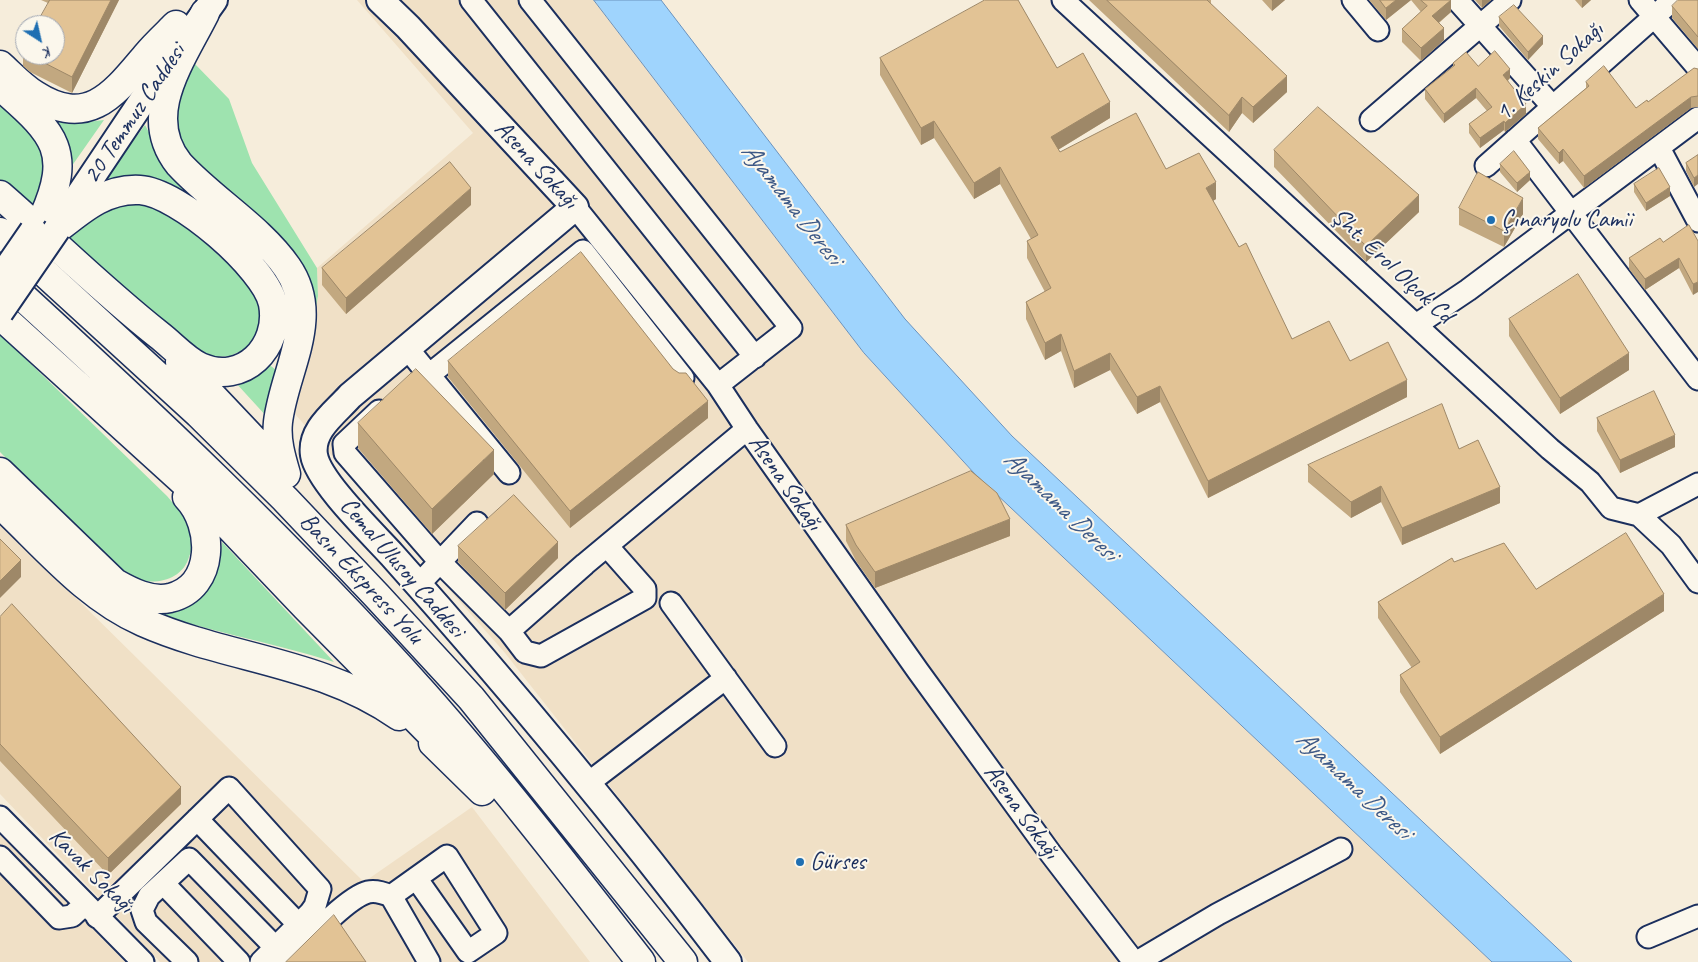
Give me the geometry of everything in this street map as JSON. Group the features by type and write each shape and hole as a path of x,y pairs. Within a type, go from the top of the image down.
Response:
{"highway":[{"path":"204,4 167,92 161,120 163,134 171,153 179,164 269,246 288,267 294,280 302,311 302,330 282,404 278,429 280,456 286,474"},
{"path":"0,65 33,94 49,103 72,109 94,106 114,94 176,25"},
{"path":"0,86 37,120 54,144 59,174 50,222"},
{"path":"0,195 145,324 200,366 215,371 236,371 252,363 265,350 272,336 275,319 273,303 262,279 250,265 196,215 180,204 163,196 141,190 102,197 50,222"},
{"name":"Basın Ekspress Yolu","path":"0,232 130,350 254,468 364,581 471,698 683,962"},
{"name":"Basın Ekspress Yolu","path":"0,278 186,447 306,568 424,695 580,884 641,962"},
{"path":"0,313 207,504 306,607 438,738 482,791 537,851 580,884"},
{"path":"145,324 286,474 422,625 445,654 471,698"},
{"path":"0,472 115,583 132,593 152,598 169,598 185,590 202,569 207,557 204,528 191,502 155,464 132,436"},
{"path":"0,504 75,576 119,610 166,632 296,668 363,693 397,714 426,737 482,791"}],"main road":[{"path":"380,0 408,27"},
{"path":"394,0 408,27"},
{"path":"0,313 50,222 58,199 150,67 176,25 204,4"},
{"name":"20 Temmuz Caddesi","path":"50,222 151,88 204,4"},
{"name":"Asena Sokağı","path":"408,27 575,207"},
{"name":"Cemal Ulusoy Caddesi","path":"575,207 350,396 317,432 313,443 314,457 334,491 418,585 587,784 677,894 728,962"},
{"path":"0,278 50,222"}],"street":[{"path":"471,0 755,357"},
{"path":"530,0 791,328 718,385"},
{"name":"Şht. Erol Olçok Cd","path":"1063,0 1550,449 1590,482 1611,508 1639,515"},
{"path":"1352,0 1378,30"},
{"path":"1457,0 1552,107"},
{"path":"1371,120 1510,0"},
{"path":"1640,0 1698,68"},
{"name":"1. Keskin Sokağı","path":"1486,166 1673,0"},
{"path":"1416,325 1468,290 1698,118"},
{"path":"1516,140 1698,379"},
{"path":"1659,148 1698,221"},
{"name":"Asena Sokağı","path":"575,207 718,385 746,430 1028,822 1135,962"},
{"path":"429,375 583,251 683,378"},
{"path":"407,348 509,473"},
{"path":"396,394 344,444 344,450 440,562 510,632 525,652 541,656 643,600 646,596 645,589 607,546"},
{"path":"510,632 607,546 746,430"},
{"path":"1698,484 1639,515 1671,545 1698,582"},
{"path":"418,585 476,523"},
{"path":"671,603 775,746"},
{"path":"587,784 726,678"},
{"path":"0,857 59,918 91,911 154,862 229,788 320,889 315,906 298,924 274,957"},
{"name":"Kavak Sokağı","path":"0,817 143,962"},
{"path":"197,819 298,924"},
{"path":"1135,962 1218,914 1342,849"},
{"path":"188,962 146,922 142,910 145,900 189,858 274,957"},
{"path":"154,862 166,881 239,962"},
{"path":"391,896 416,878"},
{"path":"274,957 345,906 368,892 383,892 391,896 429,962"},
{"path":"1648,937 1698,916"}],"shaded area":[{"path":"357,0 594,0 864,353 974,473 1492,962 748,962 505,653 295,414 318,296 317,268 473,133"},
{"path":"0,523 364,882 472,807 590,962 160,962 0,794"},
{"path":"0,834 125,962 0,962"}],"green space":[{"path":"195,64 229,99 252,163 317,268 318,296 312,328 309,299 174,142 176,100"},
{"path":"0,102 34,132 51,164 32,210 0,181"},
{"path":"44,116 69,124 104,120 69,170"},
{"path":"145,125 164,160 208,205 94,193"},
{"path":"149,202 185,224 253,289 262,314 261,331 255,341 245,349 230,356 215,357 190,347 65,241 84,221 101,210 122,204"},
{"path":"0,334 167,496 179,510 189,526 193,540 189,557 180,572 164,580 155,581 137,579 123,573 109,562 0,452"},
{"path":"267,363 280,373 268,418 235,382"},
{"path":"222,542 334,662 140,609 214,573 220,560"}],"water":[{"name":"Ayamama Deresi","path":"594,0 661,0 905,319 1012,436 1572,962 1492,962 974,473 864,353"}],"building":[{"path":"50,0 111,0 72,77 49,65 65,65 65,15 42,15"},
{"path":"985,0 1018,0 1057,68 1083,53 1110,102 1051,137 1060,152 1136,113 1166,169 1199,153 1216,182 1206,188 1239,247 1246,243 1292,339 1329,321 1350,361 1388,342 1407,380 1208,481 1160,386 1137,397 1110,353 1074,371 1061,334 1045,343 1026,302 1051,288 1027,241 1038,235 1000,167 974,183 934,121 921,128 880,58"},
{"path":"1107,0 1207,0 1287,76 1253,107 1242,97 1229,115"},
{"path":"1380,0 1396,0 1386,8"},
{"path":"1421,0 1451,0 1432,16 1444,28 1421,48 1402,29 1427,6"},
{"path":"1678,0 1698,0 1698,37 1672,6"},
{"path":"1514,5 1543,36 1528,52 1499,17"},
{"path":"1495,51 1510,69 1503,75 1526,104 1505,123 1504,121 1480,138 1469,124 1492,107 1476,88 1444,114 1425,89 1455,65 1453,63 1466,52 1478,66"},
{"path":"1604,66 1636,108 1647,100 1648,102 1694,68 1698,69 1698,96 1691,97 1584,176 1563,149 1559,153 1538,128 1589,86 1586,82"},
{"path":"1318,107 1419,195 1366,246 1274,150"},
{"path":"1514,151 1530,172 1517,183 1500,164"},
{"path":"1698,155 1698,175 1694,178 1686,163"},
{"path":"450,162 471,188 346,298 322,268"},
{"path":"1659,168 1670,187 1646,203 1634,184"},
{"path":"1478,172 1523,198 1504,231 1459,208"},
{"path":"1689,225 1698,241 1698,282 1693,284 1679,258 1645,279 1629,258 1660,238 1663,242"},
{"path":"581,252 673,369 679,373 686,373 708,401 570,511 448,361"},
{"path":"1578,274 1629,353 1560,398 1509,319"},
{"path":"416,369 494,450 432,509 358,423"},
{"path":"1654,391 1675,435 1620,460 1597,418"},
{"path":"1442,404 1459,449 1478,440 1500,487 1402,528 1381,486 1351,502 1308,465"},
{"path":"971,471 997,493 1010,519 875,572 856,545 846,525"},
{"path":"514,495 558,542 505,593 458,546"},
{"path":"1626,533 1664,594 1440,737 1400,675 1420,662 1378,602 1452,558 1454,562 1504,543 1536,589"},
{"path":"0,539 21,560 0,581"},
{"path":"12,604 181,787 108,858 0,744 0,617"},
{"path":"334,915 366,962 286,962"}],"place":[{"name":"Çınaryolu Camii","path":"1491,220"},
{"name":"Gürses","path":"800,862"}]}
